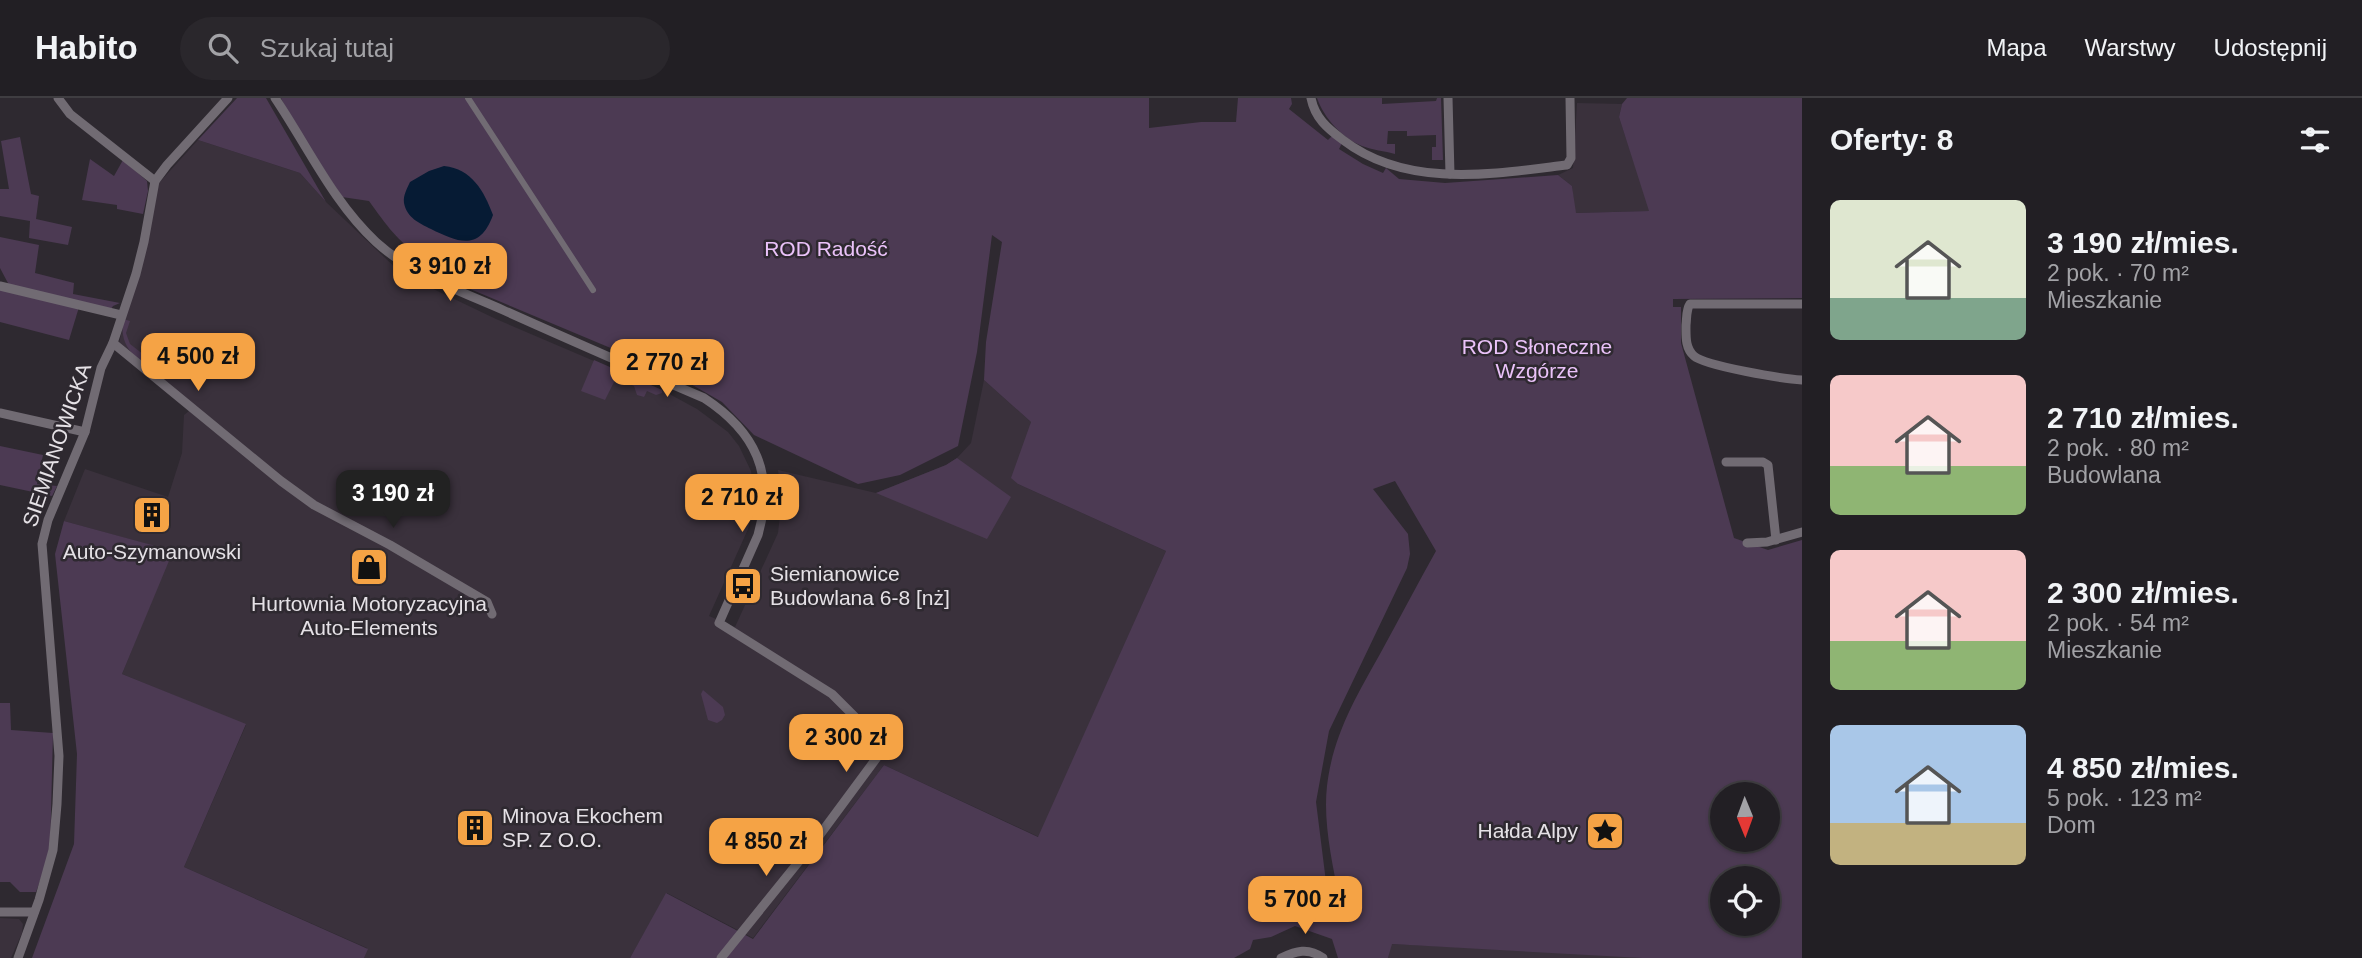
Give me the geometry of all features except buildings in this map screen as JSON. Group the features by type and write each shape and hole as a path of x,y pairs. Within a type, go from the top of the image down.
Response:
{"street":[{"path":"58,98 71,114 155,181"},
{"path":"468,98 593,290"},
{"path":"1311,98 1316,115 1329,129 1366,155 1404,170 1450,174 1570,163 1570,98"},
{"path":"1448,98 1450,174"},
{"path":"277,99 307,152 343,204 376,242 407,265 704,398 725,412 741,428 756,454 764,503 758,535 719,623 832,694 857,719 881,752 813,844 721,958"},
{"name":"SIEMIANOWICKA","path":"18,958 53,850 59,756 42,544 48,520 85,432 101,368 113,343 144,242 155,181 225,100"},
{"path":"1,284 121,315"},
{"path":"1802,304 1690,304 1687,309 1686,339 1692,354 1702,360 1769,376 1802,380"},
{"path":"113,343 314,505 487,601 492,614"},
{"path":"0,413 85,432"},
{"path":"1726,463 1763,462 1768,465 1776,540"},
{"path":"1747,543 1776,540 1802,532"},
{"path":"0,912 34,912"},
{"path":"1281,958 1301,951 1310,951 1323,958"}],"shaded area":[{"path":"1577,103 1622,104 1619,117 1650,211 1575,213 1572,186 1558,175 1573,168"},
{"path":"198,140 300,173 326,202 402,274 496,319 662,390 697,409 728,432 739,446 751,471 753,510 748,529 709,616 735,627 778,533 782,497 778,470 876,493 946,465 971,443 984,380 1031,422 1018,484 1166,551 1039,837 884,765 753,938 667,893 630,958 364,958 367,948 184,867 246,725 122,674 170,556 151,545 64,521 85,469 168,497 182,453 184,415 194,407 119,343 159,183"},
{"path":"0,918 19,919 23,924 11,958 0,958"},
{"path":"1391,944 1588,953 1642,958 1388,958"}],"green space":[{"path":"237,98 266,98 326,202 300,173 198,140"},
{"path":"281,98 1149,98 1149,128 1201,122 1236,122 1238,98 1291,98 1289,109 1328,140 1332,136 1342,143 1339,149 1383,173 1386,168 1399,179 1445,183 1558,175 1572,186 1576,213 1649,211 1619,117 1622,104 1627,98 1802,98 1802,298 1673,299 1673,307 1681,307 1681,343 1734,538 1768,550 1802,540 1802,958 1642,958 1392,944 1388,958 1338,958 1332,939 1295,926 1271,937 1253,940 1250,949 1234,958 630,958 666,893 753,939 884,765 1038,837 1166,551 1018,484 1011,478 1031,422 984,380 986,342 1002,242 992,235 977,352 958,446 900,475 858,484 754,435 722,402 675,375 432,271 435,264 405,245 369,201 342,197 292,121","holes":["1395,481 1436,551 1354,701 1334,750 1327,786 1326,814 1339,897 1328,898 1316,802 1329,731 1407,568 1410,554 1408,534 1373,489"]},
{"path":"1317,98 1382,98 1382,104 1436,101 1441,98 1443,160 1432,160 1436,135 1407,136 1407,131 1388,131 1387,144 1395,144 1395,154 1355,142 1335,126 1324,113"},
{"path":"20,137 31,194 39,196 36,219 72,227 68,245 29,238 30,221 0,216 0,189 9,189 1,141"},
{"path":"90,159 114,176 123,160 147,181 148,191 143,214 117,209 117,205 82,200"},
{"path":"0,237 39,245 35,273 74,283 73,294 120,303 111,309 9,285 0,268"},
{"path":"0,290 79,307 69,340 0,322"},
{"path":"123,319 130,321 126,333 130,344 166,372 160,376 131,352 124,339"},
{"path":"594,360 662,390 662,393 656,395 647,391 644,397 637,395 634,386 616,378 605,400 581,391"},
{"path":"0,446 43,455 37,484 57,486 52,496 0,485"},
{"path":"957,458 1011,497 987,539 876,493 946,465"},
{"path":"64,521 152,545 171,556 122,674 246,724 184,867 368,949 364,958 32,958 74,844 77,754 55,554"},
{"path":"703,690 723,707 725,715 717,723 708,720 701,694"},
{"path":"0,703 10,703 11,730 53,733 50,853 36,892 20,892 10,882 0,882"}],"water":[{"path":"444,166 462,172 476,183 493,215 488,227 475,239 468,241 451,238 422,225 408,213 404,197 410,182"}],"place":[{"name":"Auto-Szymanowski","path":"152,515"},
{"name":"Hurtownia Motoryzacyjna Auto-Elements","path":"369,567"},
{"name":"Siemianowice Budowlana 6-8 [nż]","path":"743,586"},
{"name":"Minova Ekochem SP. Z O.O.","path":"475,828"},
{"name":"Hałda Alpy","path":"1605,831"}],"park label":[{"name":"ROD Radość","path":"826,249"},
{"name":"ROD Słoneczne Wzgórze","path":"1537,359"}]}
